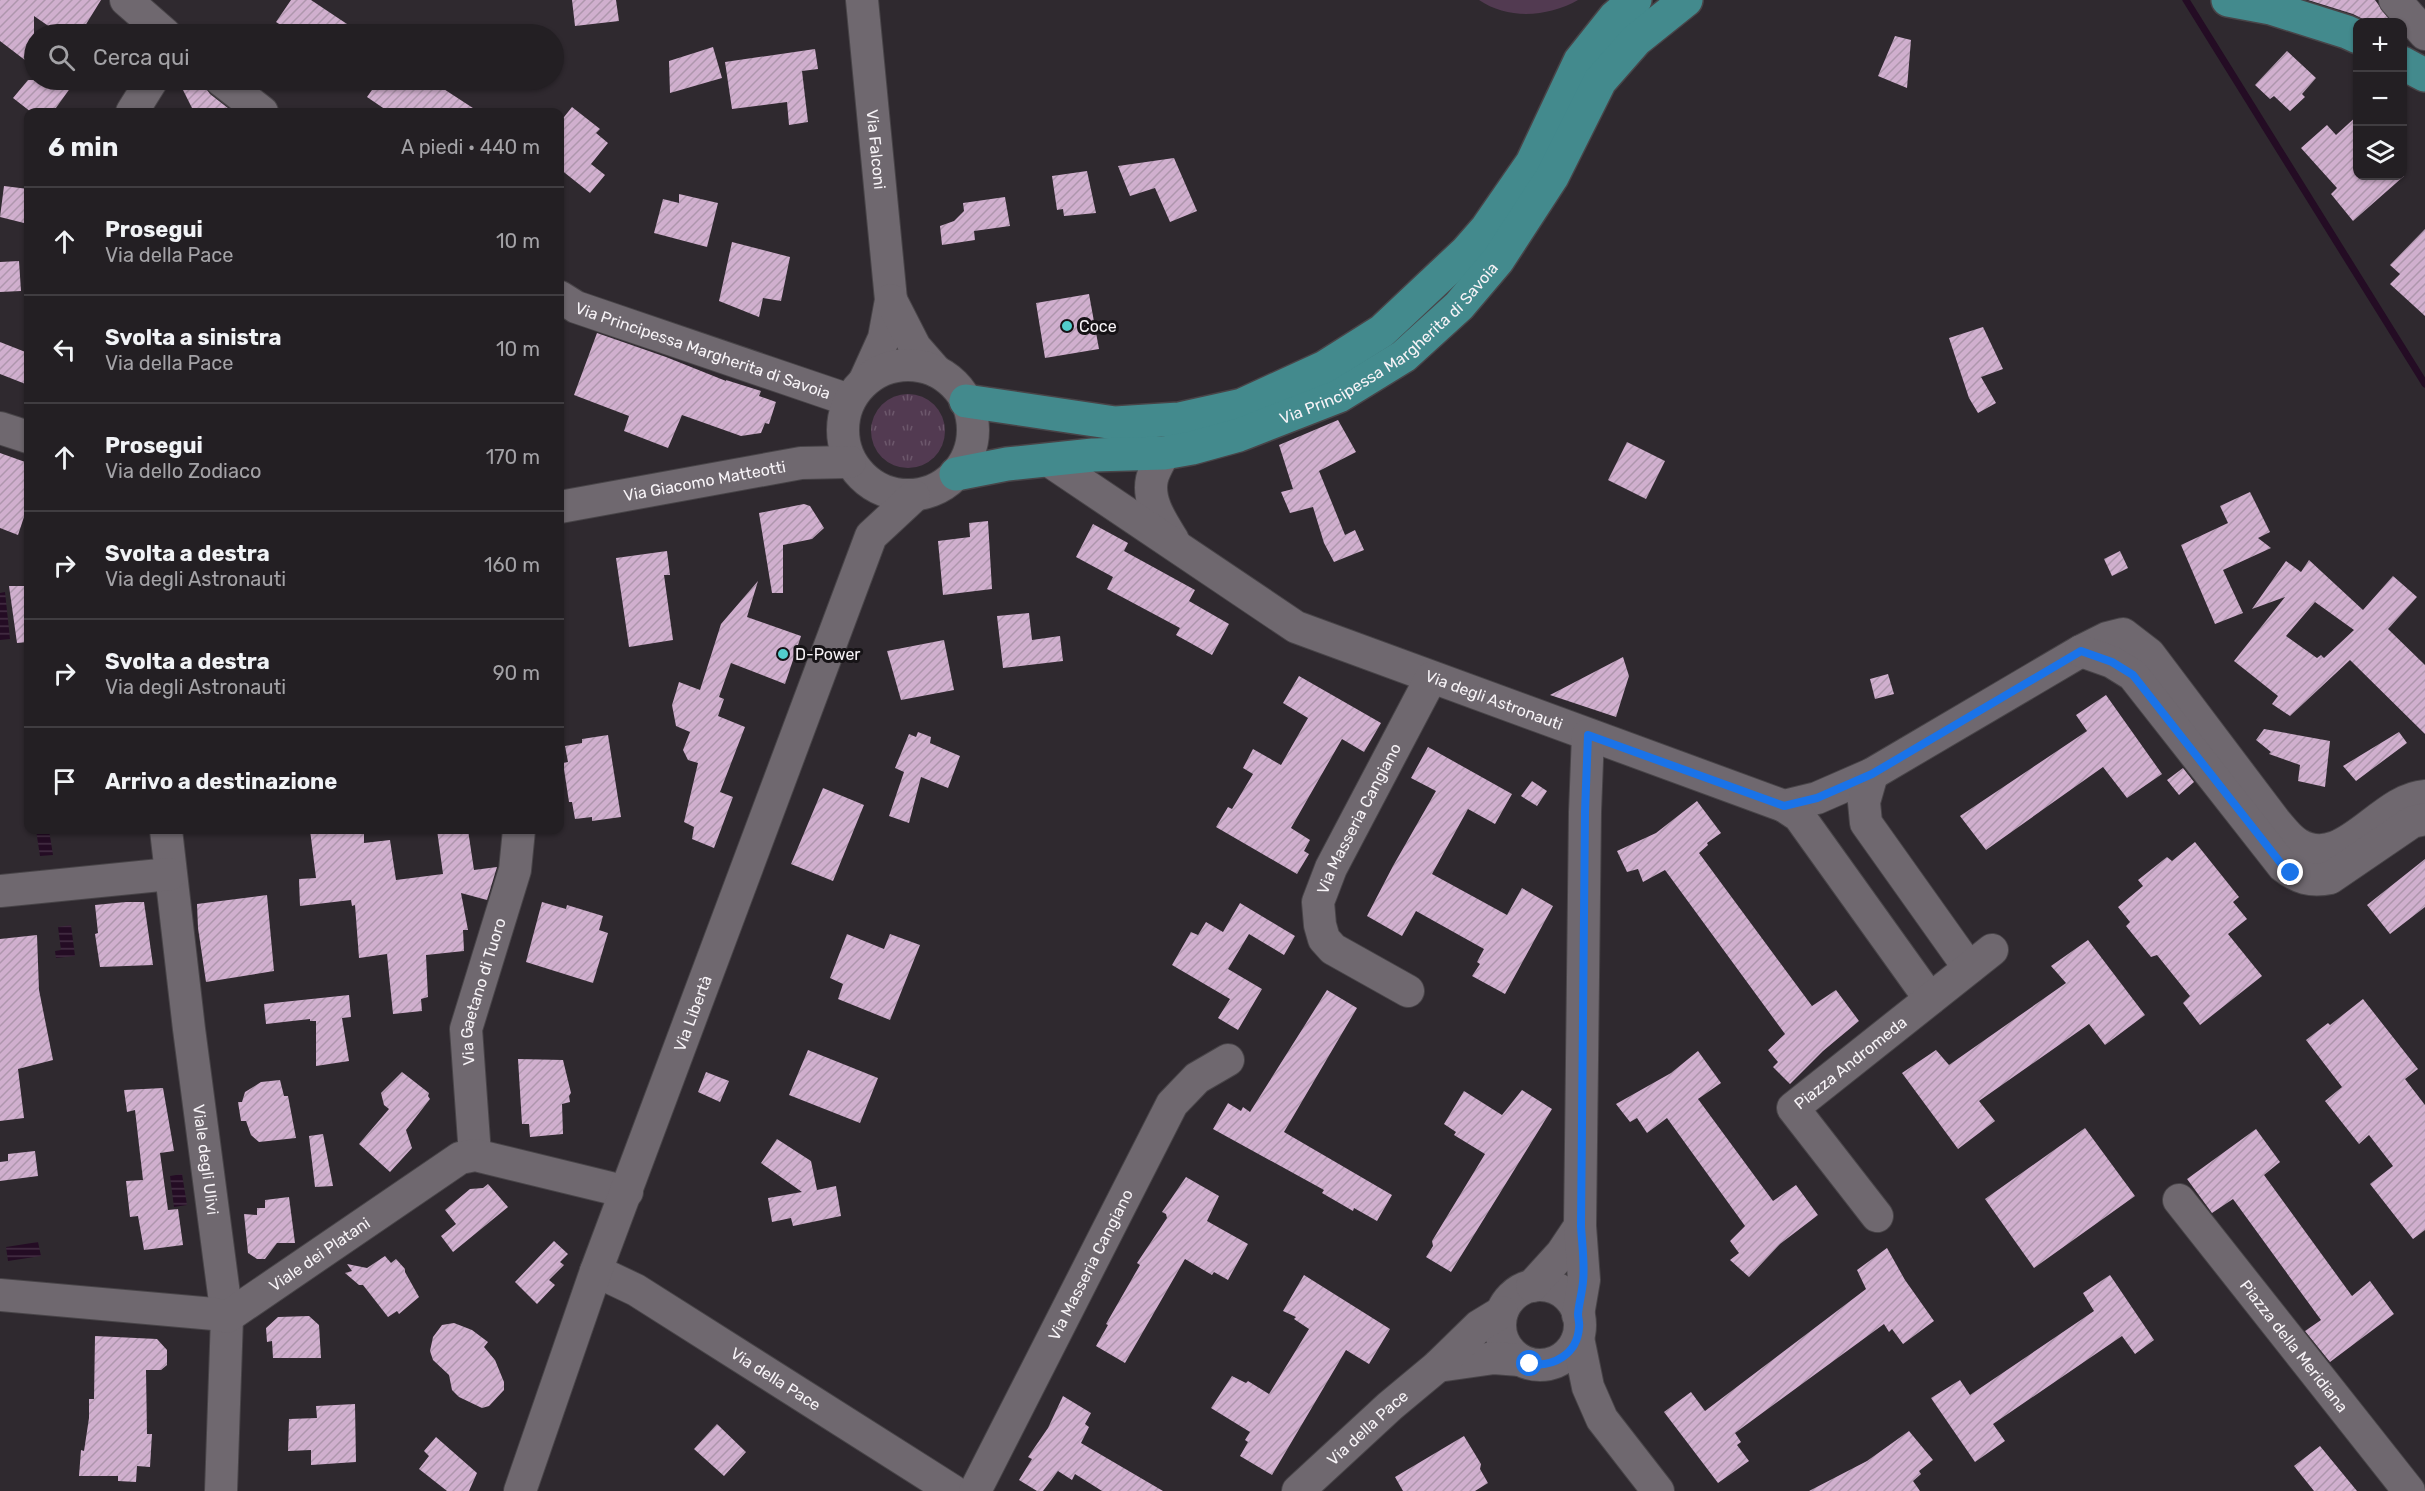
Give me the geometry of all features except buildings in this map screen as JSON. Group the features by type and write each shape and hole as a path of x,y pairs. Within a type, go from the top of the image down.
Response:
{"main road":[{"name":"Via Principessa Margherita di Savoia","path":"966,401 1114,423 1179,419 1242,405 1325,368 1383,331 1466,252 1487,228 1532,163 1580,62 1615,17 1635,0"},
{"name":"Via Principessa Margherita di Savoia","path":"956,474 1007,464 1092,455 1164,453 1192,448 1239,435 1339,396 1404,356 1459,306 1498,260 1552,177 1600,81 1636,40 1686,0"},
{"path":"2228,0 2271,8 2353,35"},
{"path":"2407,65 2425,75"}],"street":[{"path":"126,0 154,24"},
{"name":"Via Falconi","path":"857,390 884,338 891,300 862,0"},
{"path":"2395,0 2425,34"},
{"path":"134,108 146,90"},
{"path":"234,90 257,108"},
{"name":"Via Principessa Margherita di Savoia","path":"564,300 576,307 857,390"},
{"name":"Via Falconi","path":"891,300 915,347 936,371"},
{"path":"855,468 873,486 897,495 914,496 928,493 944,485 965,462 972,442 972,420 966,401 954,384 936,371 921,366 899,365 879,371 857,390 843,422 843,441 855,468 871,536"},
{"path":"0,428 24,436"},
{"name":"Via degli Astronauti","path":"1164,453 1152,478 1151,495 1161,520 1177,546"},
{"name":"Via degli Astronauti","path":"1048,460 1296,627 1784,806"},
{"name":"Via Giacomo Matteotti","path":"564,506 801,463 855,468"},
{"name":"Via Libertà","path":"520,1491 596,1271 871,536 914,496"},
{"path":"1784,806 1817,798 1872,774 2081,651 2107,638 2123,634 2149,654 2275,821 2295,843 2313,852 2330,850 2344,843 2400,804 2425,796"},
{"path":"2081,651 2112,662 2133,675 2283,866 2299,877 2319,880 2330,878 2412,822 2425,819"},
{"name":"Via Masseria Cangiano","path":"1408,992 1333,949 1324,939 1318,902 1331,868 1431,678"},
{"path":"1438,1366 1494,1358 1531,1363 1553,1363 1572,1349 1578,1326 1584,1280 1581,1226 1585,812 1588,735"},
{"name":"Piazza Andromeda","path":"1872,774 1864,802 1866,822 1891,859 1980,959 1793,1108 1877,1216"},
{"path":"1784,806 1799,816 1930,999"},
{"name":"Viale degli Ulivi","path":"166,834 227,1317 221,1491"},
{"name":"Via Gaetano di Tuoro","path":"475,1155 466,1029 515,870 519,834"},
{"path":"1845,879 1860,888 1870,889 1886,879 1891,870 1891,859"},
{"path":"0,891 170,873"},
{"name":"Via Masseria Cangiano","path":"975,1491 1172,1104 1197,1078 1228,1060"},
{"path":"475,1155 627,1192"},
{"name":"Viale dei Platani","path":"227,1317 460,1158 475,1155"},
{"name":"Piazza della Meridiana","path":"2179,1200 2409,1491"},
{"name":"Via della Pace","path":"1298,1491 1390,1406 1438,1366 1479,1326 1502,1311 1509,1300 1520,1291 1532,1286 1562,1253 1581,1226"},
{"name":"Via della Pace","path":"596,1271 636,1290 953,1491"},
{"path":"1532,1286 1544,1286 1566,1295 1578,1326 1588,1387 1602,1419"},
{"path":"0,1294 227,1317"},
{"path":"1502,1311 1500,1323 1504,1344 1602,1419 1658,1491"}],"green space":[{"path":"1479,0 1578,0 1554,10 1528,14 1502,11"},
{"path":"901,394 915,394 929,400 939,410 945,424 943,445 929,462 915,468 901,468 887,462 877,452 871,438 871,424 877,410 887,400"}],"shaded area":[{"path":"5,592 10,639 0,640 0,593"},
{"path":"37,834 50,834 53,855 40,856"},
{"path":"71,925 75,956 56,958 55,951 61,950 58,927"},
{"path":"182,1174 187,1205 174,1207 170,1176"},
{"path":"38,1242 41,1256 8,1261 6,1247"}],"waterway":[{"path":"2186,0 2425,384"}],"place":[{"name":"Coce","path":"1067,326"},
{"name":"D-Power","path":"783,654"}],"route":[{"path":"1530,1364 1553,1363 1564,1357 1578,1338 1580,1326 1578,1315 1584,1280 1581,1226 1585,812 1588,735 1784,806 1817,798 1872,774 2081,651 2112,662 2133,675 2283,866 2291,873"}]}
